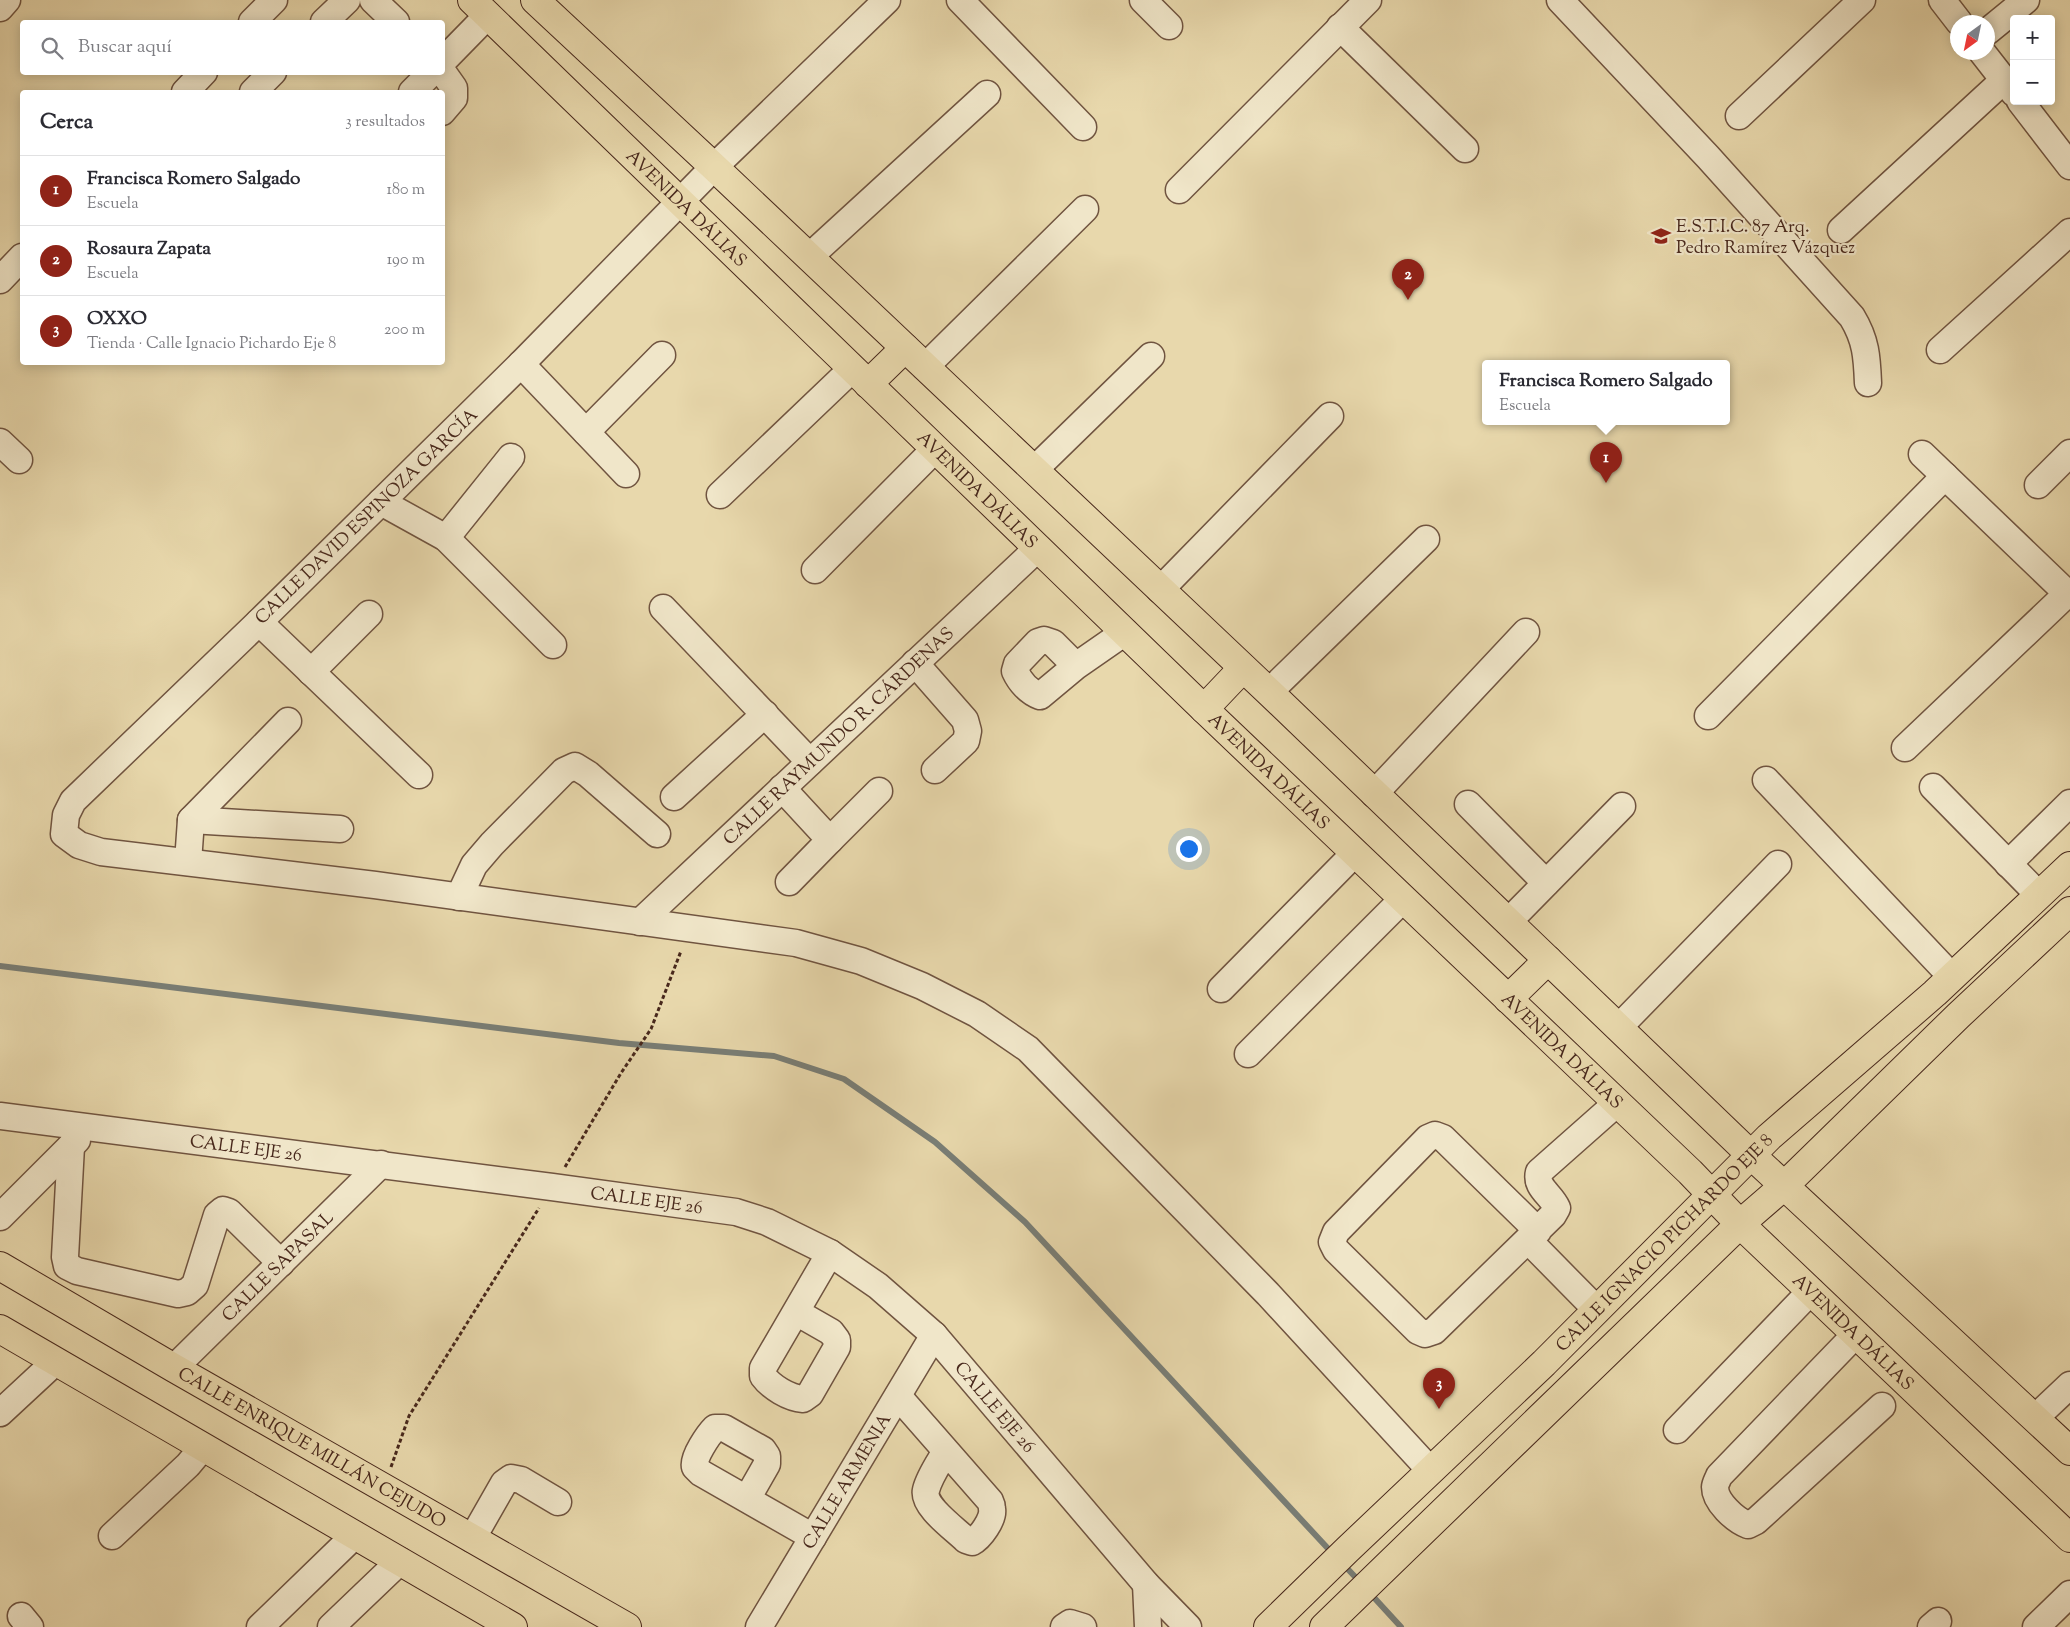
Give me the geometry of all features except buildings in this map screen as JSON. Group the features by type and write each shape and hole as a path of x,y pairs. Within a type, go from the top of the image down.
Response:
{"main road":[{"path":"535,0 1243,668 1751,1155 1786,1185 2070,1451"},
{"name":"AVENIDA DÁLIAS","path":"480,8 860,377 1712,1194 1740,1224 2070,1538"},
{"path":"860,377 905,348"},
{"path":"1204,708 1243,668"},
{"name":"CALLE IGNACIO PICHARDO EJE 8","path":"1268,1627 1544,1363 1769,1137 1952,977 2070,866"},
{"name":"CALLE IGNACIO PICHARDO EJE 8","path":"1326,1625 1740,1224 1786,1185 1958,1016 2070,911"},
{"path":"1508,999 1548,960"},
{"name":"CALLE ENRIQUE MILLÁN CEJUDO","path":"0,1266 174,1368 627,1627"},
{"path":"0,1329 513,1627"},
{"path":"1544,1363 1570,1388"}],"street":[{"path":"0,8 7,0"},
{"path":"254,20 274,0"},
{"path":"326,20 347,0"},
{"path":"373,0 394,20"},
{"path":"714,167 887,0"},
{"path":"960,0 1083,127"},
{"path":"1144,0 1169,26"},
{"path":"1179,190 1368,0"},
{"path":"1560,0 1708,157 1852,318 1862,334 1867,356 1868,383"},
{"path":"1739,116 1862,0"},
{"path":"1942,0 1954,15"},
{"path":"1995,25 2026,0"},
{"path":"445,58 480,8"},
{"path":"1340,27 1465,149"},
{"path":"1841,230 2009,87 1988,60"},
{"path":"186,90 201,75"},
{"path":"254,90 270,75"},
{"path":"414,90 429,75"},
{"path":"445,75 454,88 454,98 445,108"},
{"path":"809,257 987,94"},
{"path":"2025,105 2062,138 2070,166"},
{"name":"CALLE DAVID ESPINOZA GARCÍA","path":"188,862 101,852 79,845 64,834 66,815 73,801 259,622 521,364 714,167"},
{"path":"925,367 1086,209"},
{"path":"1940,350 2070,232"},
{"path":"586,432 662,355"},
{"path":"1034,470 1151,356"},
{"path":"521,364 626,474"},
{"path":"720,495 860,377"},
{"path":"1160,590 1330,416"},
{"path":"0,442 19,460"},
{"path":"815,570 935,449"},
{"path":"2038,485 2070,453"},
{"path":"1905,748 2069,594 1922,454"},
{"path":"446,538 511,457"},
{"path":"1708,716 1945,476"},
{"path":"381,502 446,538 553,645"},
{"path":"1268,692 1426,539"},
{"name":"CALLE RAYMUNDO R. CÁRDENAS","path":"640,922 1038,548"},
{"path":"663,608 810,762"},
{"path":"311,672 368,614"},
{"path":"259,622 418,775"},
{"path":"1076,666 1125,632"},
{"path":"1374,794 1526,632"},
{"path":"915,663 965,720 968,731 966,741 935,770"},
{"path":"674,798 765,714"},
{"path":"288,721 191,820 188,862 459,896 796,943 861,961 922,986 977,1014 1028,1049 1268,1294 1430,1470"},
{"path":"459,896 474,865 492,844 564,771 575,766 588,774 656,834"},
{"path":"1766,780 1952,977"},
{"path":"1933,787 2039,895"},
{"path":"782,788 830,840"},
{"path":"789,882 880,791"},
{"path":"2008,864 2070,803"},
{"path":"1468,804 1546,883"},
{"path":"1508,922 1622,806"},
{"path":"191,820 340,829"},
{"path":"1221,989 1355,852"},
{"path":"1619,1027 1778,864"},
{"path":"1248,1054 1403,899"},
{"path":"1597,1310 1533,1236 1444,1138 1435,1135 1428,1138 1336,1232 1332,1242 1336,1250 1418,1331 1425,1334 1434,1331 1533,1236 1553,1215 1557,1208 1554,1201 1540,1186 1537,1179 1539,1172 1617,1103"},
{"name":"CALLE EJE 26","path":"0,1116 381,1164 736,1212 767,1222 830,1253 878,1286 934,1335 1146,1584 1188,1627"},
{"path":"0,1217 89,1126"},
{"path":"71,1146 65,1256 67,1266 77,1271 178,1294 187,1292 195,1286 218,1215 222,1210 229,1212 281,1263"},
{"name":"CALLE SAPASAL","path":"174,1368 381,1164"},
{"path":"796,1312 830,1253"},
{"path":"1677,1430 1811,1291"},
{"path":"1856,1334 1719,1476 1715,1487 1719,1500 1739,1522 1748,1525 1756,1521 1882,1406"},
{"name":"CALLE ARMENIA","path":"759,1627 934,1335"},
{"path":"0,1413 55,1362"},
{"path":"2035,1418 2070,1385"},
{"path":"898,1396 946,1451"},
{"path":"112,1536 188,1465 203,1447"},
{"path":"472,1539 504,1483 511,1478 521,1480 558,1502"},
{"path":"747,1499 813,1536"},
{"path":"260,1627 354,1535"},
{"path":"336,1625 400,1561"},
{"path":"1146,1584 1148,1627"},
{"path":"2036,1627 2070,1594"},
{"path":"1064,1627 1070,1623 1083,1627"}],"path":[{"path":"384,1488 409,1416 621,1073 651,1029 690,929"}],"waterway":[{"path":"0,966 619,1043 774,1056 844,1079 935,1142 1025,1222 1334,1555"},
{"path":"1343,1564 1360,1582"},
{"path":"1368,1591 1401,1627"}],"place":[{"name":"E.S.T.I.C. 87 Arq. Pedro Ramírez Vázquez","path":"1661,236"},
{"name":"Rosaura Zapata","path":"1408,300"},
{"name":"Francisca Romero Salgado","path":"1606,483"},
{"name":"OXXO","path":"1439,1409"}]}
